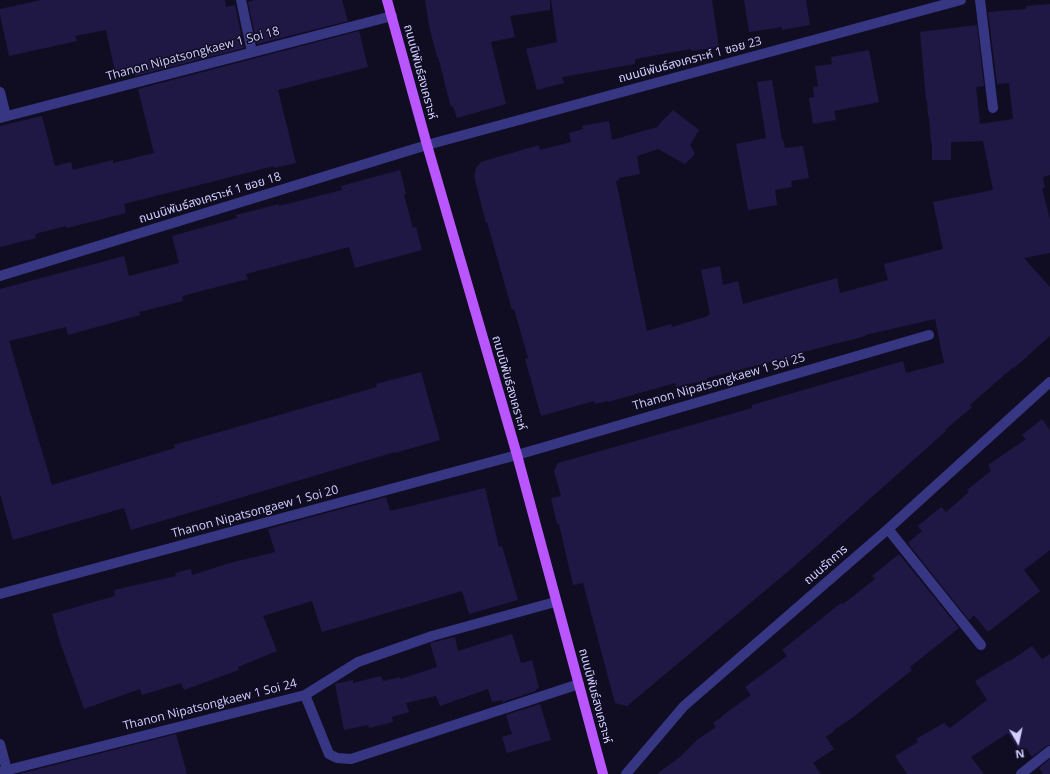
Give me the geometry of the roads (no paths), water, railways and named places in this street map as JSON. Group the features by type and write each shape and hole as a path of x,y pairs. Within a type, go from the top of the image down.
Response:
{"main road":[{"name":"ถนนนิพันธ์สงเคราะห์","path":"387,0 427,146 517,455 602,774"}],"street":[{"path":"241,0 252,52"},
{"name":"ถนนนิพันธ์สงเคราะห์ 1 ซอย 23","path":"427,146 961,0"},
{"path":"980,0 993,108"},
{"name":"Thanon Nipatsongkaew 1 Soi 18","path":"3,117 392,16"},
{"path":"0,92 3,117"},
{"name":"ถนนนิพันธ์สงเคราะห์ 1 ซอย 18","path":"0,276 427,146"},
{"name":"Thanon Nipatsongkaew 1 Soi 25","path":"517,455 929,335"},
{"name":"ถนนรัถการ","path":"626,774 684,706 888,529 1050,382"},
{"name":"Thanon Nipatsongaew 1 Soi 20","path":"0,594 517,455"},
{"path":"888,529 980,645"},
{"name":"Thanon Nipatsongkaew 1 Soi 24","path":"5,772 305,695 358,662 432,636 555,602"},
{"path":"305,695 329,754 337,758 351,759 579,684"},
{"path":"0,744 5,772"},
{"path":"1021,774 1050,750"}]}
